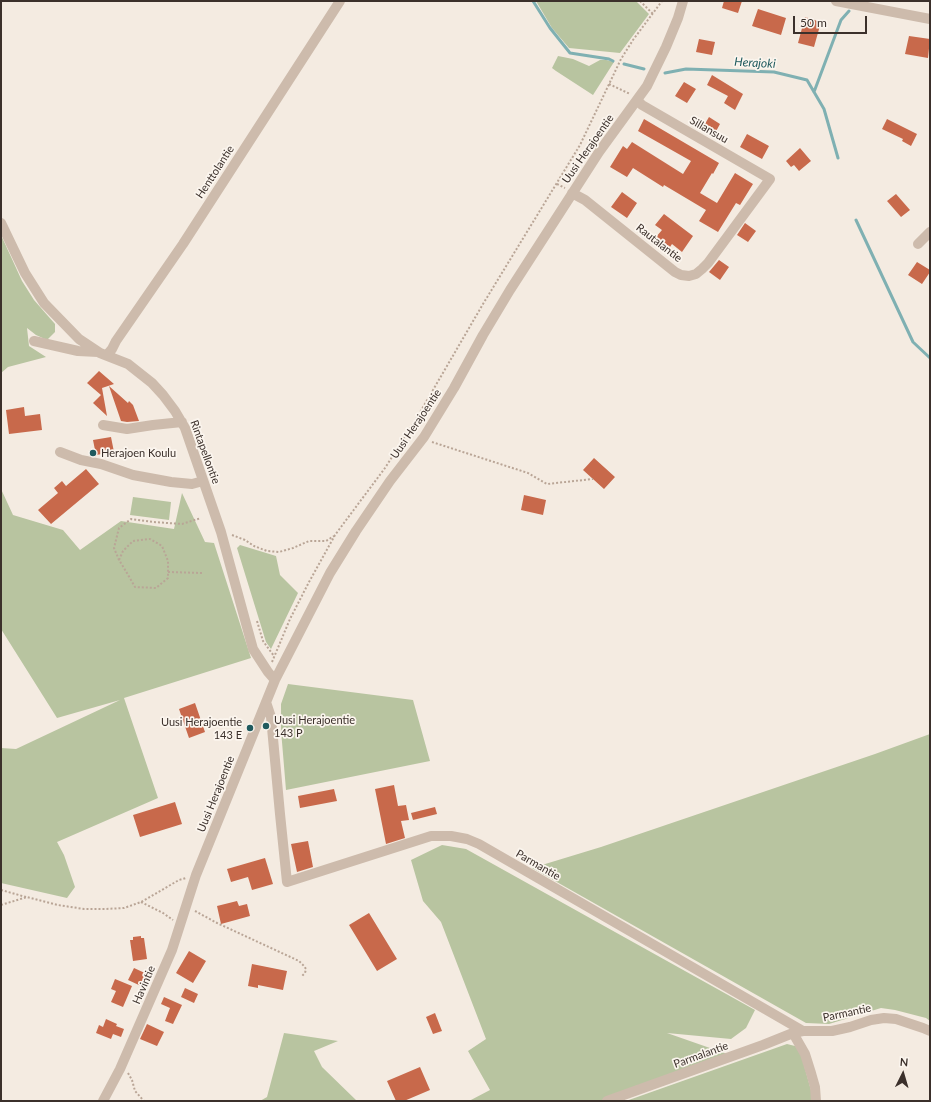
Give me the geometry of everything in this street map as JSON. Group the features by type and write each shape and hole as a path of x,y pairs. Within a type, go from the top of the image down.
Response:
{"street":[{"name":"Henttolantie","path":"104,354 112,349 183,244 340,1"},
{"name":"Uusi Herajoentie","path":"196,875 266,702 271,676 356,531 390,481 424,437 510,290 599,152 646,86 666,47 678,18 683,1"},
{"path":"836,1 930,19"},
{"name":"Sillansuu","path":"637,100 642,105 770,179"},
{"name":"Rautalantie","path":"572,193 585,200 675,272 681,275 689,276 696,274 708,263 770,179"},
{"name":"Rintapellontie","path":"1,223 25,273 44,303 79,338 104,354 128,364 152,383 163,395 182,422 221,532 253,649 271,676"},
{"path":"918,244 930,232"},
{"path":"34,341 78,351 104,354"},
{"path":"103,425 127,429 182,422"},
{"path":"60,452 81,460 101,464 133,476 192,484 204,481"},
{"name":"Parmantie","path":"266,702 271,717 287,882 431,836 451,836 467,839 486,848 798,1032 832,1031 871,1020 884,1018 896,1019 930,1031"},
{"name":"Havintie","path":"103,1101 122,1064 172,950 196,875"},
{"path":"798,1032 815,1087 816,1101"},
{"name":"Parmalantie","path":"607,1101 798,1032"}],"path":[{"path":"640,1 653,14"},
{"path":"271,676 274,656 290,619 335,535 385,468 416,421 483,304 580,145 621,59 662,1"},
{"path":"609,84 632,94 637,100"},
{"path":"424,437 436,443 528,474 547,484 593,479"},
{"path":"119,560 124,551 133,541 150,539 162,546 168,561 168,578 156,588 135,587 119,560 114,548 119,528 131,518 154,522 182,524 201,518"},
{"path":"231,534 267,551 279,552 309,541 326,541 335,535"},
{"path":"168,572 202,573"},
{"path":"1,890 58,905 84,909 124,908 140,902 179,880 196,875"},
{"path":"1,905 27,897"},
{"path":"140,902 163,913 180,925"},
{"path":"186,906 217,923 299,961 306,969 306,974 301,977"},
{"path":"122,1064 132,1080 135,1091 144,1101"}],"green space":[{"path":"536,1 636,1 649,14 620,53 569,48 552,28"},
{"path":"558,56 573,59 589,66 600,60 614,62 593,95 552,68"},
{"path":"1,235 22,281 34,300 55,324 55,332 47,340 36,335 27,328 29,346 46,357 8,367 1,373"},
{"path":"1,489 13,515 63,530 80,550 121,521 174,529 182,493 205,542 214,543 251,658 124,698 158,798 57,842 64,855 75,887 67,898 1,883 1,748 16,749 120,700 57,718 1,629"},
{"path":"133,497 171,502 169,520 130,515"},
{"path":"240,545 276,556 280,575 298,593 271,649 266,642 237,548"},
{"path":"288,684 413,700 430,761 286,790 281,730 281,704"},
{"path":"930,734 930,1021 926,1018 881,1008 829,1024 806,1023 532,868 601,847"},
{"path":"442,845 466,849 755,1010 746,1028 731,1039 667,1033 730,1055 602,1101 469,1101 490,1090 468,1051 486,1039 441,922 423,901 411,860"},
{"path":"284,1033 338,1041 314,1051 322,1067 357,1101 260,1101 267,1097"},
{"path":"787,1044 799,1047 814,1101 626,1101"}],"building":[{"path":"724,1 742,1 738,13 722,8"},
{"path":"758,9 786,18 781,35 752,26"},
{"path":"805,17 821,22 814,47 798,43"},
{"path":"909,36 930,39 928,58 905,54"},
{"path":"699,39 715,42 712,55 696,52"},
{"path":"712,75 743,94 735,110 724,103 728,96 707,85"},
{"path":"684,82 696,89 687,103 675,96"},
{"path":"709,117 720,124 714,135 702,129"},
{"path":"644,119 719,163 700,193 717,203 735,173 753,184 740,205 736,203 718,232 699,221 706,210 664,185 663,187 633,168 627,177 610,167 623,146 627,149 632,142 683,174 691,161 638,131"},
{"path":"887,119 917,134 911,146 902,141 903,139 882,129"},
{"path":"747,134 769,146 762,159 740,147"},
{"path":"800,148 811,161 799,171 794,165 791,167 786,161"},
{"path":"622,192 637,203 627,218 611,207"},
{"path":"896,194 910,210 901,217 887,201"},
{"path":"664,214 693,236 682,252 672,244 670,247 656,237 662,230 655,225"},
{"path":"745,223 756,231 748,242 737,235"},
{"path":"719,260 729,267 720,280 709,272"},
{"path":"917,262 930,270 922,284 908,275"},
{"path":"99,371 114,384 102,388 107,416 93,403 101,395 87,383"},
{"path":"109,386 128,403 129,401 133,405 139,421 121,421"},
{"path":"24,407 25,416 40,414 42,430 9,434 6,410"},
{"path":"111,437 114,452 96,455 93,440"},
{"path":"594,458 615,477 604,489 583,470"},
{"path":"86,469 99,484 51,524 38,510 58,493 54,488 62,481 66,486"},
{"path":"524,495 546,500 543,515 521,510"},
{"path":"195,703 205,732 189,738 179,709"},
{"path":"394,785 398,806 406,805 409,820 401,821 405,838 386,844 375,789"},
{"path":"334,789 337,801 300,808 298,796"},
{"path":"175,802 182,824 140,837 133,815"},
{"path":"435,807 437,814 413,820 411,813"},
{"path":"308,841 313,867 297,872 291,844"},
{"path":"265,858 273,884 252,890 248,877 231,882 227,869"},
{"path":"237,901 239,906 247,904 250,916 221,924 217,906"},
{"path":"369,913 397,959 377,971 349,925"},
{"path":"141,936 141,938 144,938 147,959 133,961 130,940 133,940 133,937"},
{"path":"189,951 206,961 193,983 176,973"},
{"path":"252,964 287,971 283,990 258,985 258,988 248,986"},
{"path":"134,968 147,974 141,986 128,980"},
{"path":"115,979 132,986 123,1007 111,1002 116,991 111,989"},
{"path":"185,988 198,994 194,1003 181,997"},
{"path":"164,997 182,1005 173,1024 165,1021 170,1008 161,1004"},
{"path":"435,1013 442,1031 433,1034 426,1017"},
{"path":"106,1019 117,1024 116,1026 124,1029 121,1037 113,1034 111,1039 96,1033 99,1025 103,1027"},
{"path":"147,1024 164,1032 157,1046 140,1039"},
{"path":"420,1067 430,1090 404,1101 396,1101 387,1081"}],"waterway":[{"name":"Herajoki","path":"533,1 550,28 570,53 609,59 613,61"},
{"path":"814,92 841,20 849,11"},
{"name":"Herajoki","path":"624,64 644,69"},
{"name":"Herajoki","path":"665,73 686,69 774,72 807,80 824,109 838,158"},
{"name":"Herajoki","path":"856,220 913,342 930,358"}],"place":[{"name":"Herajoen Koulu","path":"93,453"},
{"name":"Uusi Herajoentie 143 P","path":"266,726"},
{"name":"Uusi Herajoentie 143 E","path":"250,728"}]}
